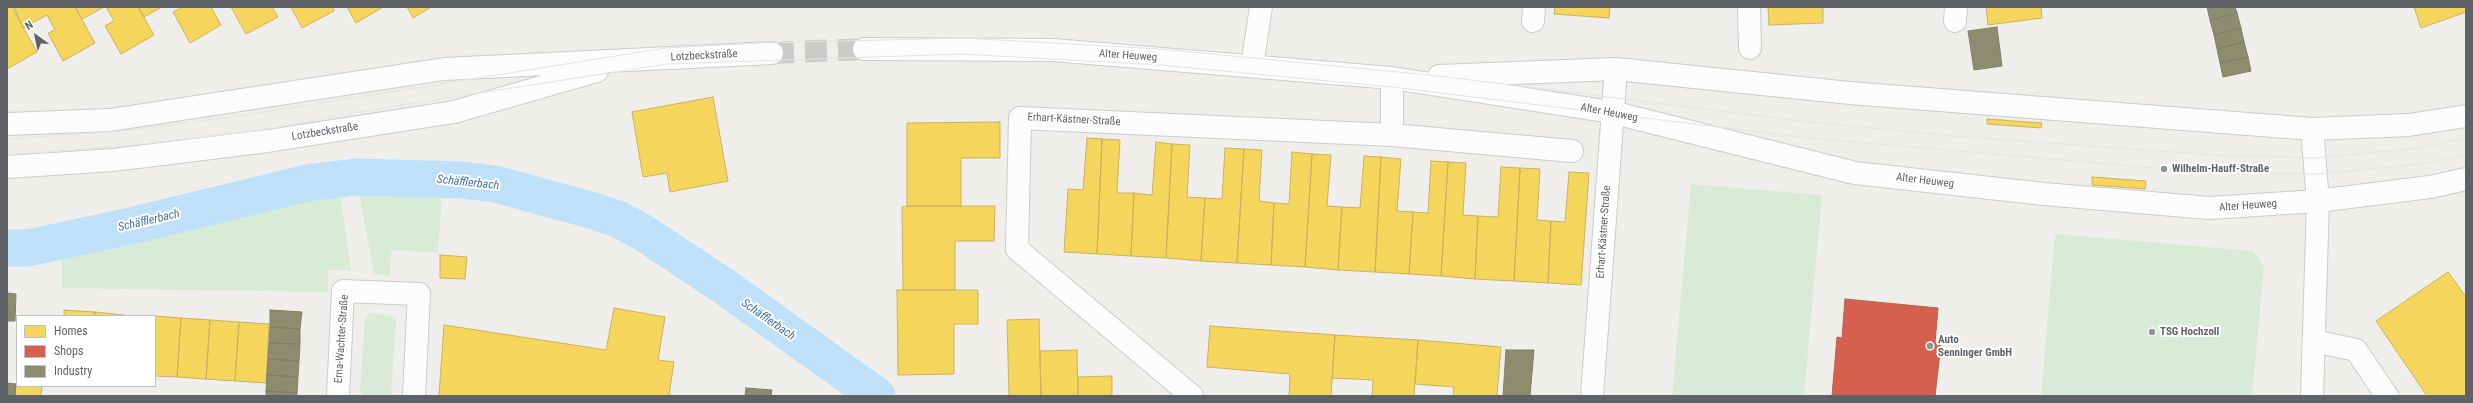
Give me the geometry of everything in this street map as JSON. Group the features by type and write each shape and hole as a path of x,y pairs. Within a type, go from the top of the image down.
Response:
{"street":[{"path":"1252,66 1261,7"},
{"path":"1749,7 1750,48"},
{"name":"Alter Heuweg","path":"864,49 1053,50 1392,78 1612,112 1855,172 2044,194 2209,208 2318,201 2430,187 2466,179"},
{"name":"Lotzbeckstraße","path":"7,124 110,120 444,69 772,53"},
{"name":"Lotzbeckstraße","path":"7,167 136,157 268,141 454,112 636,60"},
{"name":"Alter Heuweg","path":"1392,78 1616,69 1850,93 2312,129 2409,125 2466,116"},
{"name":"Erhart-Kästner-Straße","path":"1592,396 1616,69"},
{"path":"1392,78 1392,134"},
{"name":"Erhart-Kästner-Straße","path":"1192,396 1017,249 1020,118 1392,134 1572,151"},
{"path":"2312,129 2318,201 2312,396"},
{"name":"Erna-Wachter-Straße","path":"338,396 343,291 418,294 414,396"},
{"path":"2314,341 2356,350 2387,396"}],"green space":[{"path":"1691,184 1822,195 1804,396 1672,396"},
{"path":"359,193 442,195 438,253 391,250 390,276 374,274"},
{"path":"340,194 351,270 328,270 328,292 62,288 62,251 309,198"},
{"name":"TSG Hochzoll","path":"2055,234 2253,251 2264,267 2252,396 2041,396"},
{"path":"370,313 392,316 396,319 391,396 363,396 360,391 365,318"}],"building: Homes":[{"path":"7,7 14,7 14,11 37,52 7,69"},
{"path":"14,7 75,7 95,43 63,61 48,33 55,30 47,15 23,28"},
{"path":"75,7 104,7 82,19"},
{"path":"106,7 138,7 154,35 121,54 105,26 114,21"},
{"path":"138,7 162,7 144,17"},
{"path":"183,7 211,7 221,25 190,43 173,12"},
{"path":"231,7 272,7 278,17 246,34"},
{"path":"291,7 333,7 334,11 302,28"},
{"path":"347,7 383,7 356,23"},
{"path":"407,7 431,7 413,18"},
{"path":"1555,7 1610,7 1609,18 1554,14"},
{"path":"1768,7 1823,7 1823,23 1769,25"},
{"path":"1986,7 2041,7 2042,18 1988,25"},
{"path":"2414,7 2466,7 2466,12 2421,28"},
{"path":"713,97 728,181 670,192 667,173 643,177 632,112"},
{"path":"1987,119 2042,123 2041,128 1987,124"},
{"path":"1000,122 1000,158 961,158 961,206 907,206 907,123"},
{"path":"1087,138 1102,139 1097,254 1064,252 1068,189 1083,190"},
{"path":"1102,139 1120,140 1117,193 1134,193 1131,256 1097,254"},
{"path":"1156,142 1172,144 1166,258 1131,256 1134,193 1152,195"},
{"path":"1172,144 1190,145 1187,197 1205,198 1201,261 1166,258"},
{"path":"1225,148 1244,149 1237,263 1201,261 1205,198 1222,199"},
{"path":"1244,149 1262,150 1259,201 1274,203 1271,265 1237,263"},
{"path":"1292,152 1312,154 1305,267 1271,265 1274,203 1289,204"},
{"path":"1312,154 1331,155 1327,206 1342,207 1338,270 1305,267"},
{"path":"1364,156 1381,157 1375,272 1338,270 1342,207 1360,208"},
{"path":"1381,157 1401,159 1397,211 1413,212 1409,274 1375,272"},
{"path":"1431,161 1448,162 1441,276 1409,274 1413,212 1428,213"},
{"path":"1448,162 1466,163 1463,215 1478,216 1475,279 1441,276"},
{"path":"1501,167 1520,168 1514,281 1475,279 1478,216 1498,217"},
{"path":"1520,168 1540,169 1537,220 1551,221 1548,283 1514,281"},
{"path":"1569,172 1589,173 1581,285 1548,283 1551,221 1565,222"},
{"path":"2092,177 2146,181 2145,189 2092,185"},
{"path":"995,206 994,241 955,241 955,290 903,290 902,207"},
{"path":"440,255 467,257 465,279 440,278"},
{"path":"2448,272 2466,297 2466,396 2427,396 2376,321"},
{"path":"897,290 978,290 978,324 954,324 954,374 898,375"},
{"path":"614,308 665,317 658,360 674,362 669,395 675,396 439,396 444,325 606,350"},
{"path":"64,310 95,312 95,315 64,315"},
{"path":"95,312 124,315 95,315"},
{"path":"156,316 181,318 177,377 156,376"},
{"path":"181,318 210,320 206,379 177,377"},
{"path":"1039,319 1041,396 1009,396 1007,320"},
{"path":"210,320 239,322 235,381 206,379"},
{"path":"239,322 269,324 266,383 235,381"},
{"path":"1210,326 1335,335 1331,396 1289,396 1290,374 1207,367"},
{"path":"1335,335 1418,340 1414,396 1372,396 1373,380 1332,378"},
{"path":"1418,340 1501,347 1497,396 1453,396 1454,387 1415,384"},
{"path":"1077,350 1078,396 1041,396 1040,351"},
{"path":"1112,376 1112,396 1078,396 1078,377"},
{"path":"16,384 16,387 42,387 41,396 15,396"}],"building: Shops":[{"path":"1845,299 1938,308 1935,343 1941,344 1935,396 1832,396 1837,337 1842,338"}],"building: Industry":[{"path":"2207,7 2235,7 2237,13 2210,20"},
{"path":"2237,13 2241,28 2214,35 2210,20"},
{"path":"1997,27 2002,66 1974,70 1968,31"},
{"path":"2241,28 2244,42 2217,49 2214,35"},
{"path":"2244,42 2248,57 2220,63 2217,49"},
{"path":"2248,57 2251,71 2223,77 2220,63"},
{"path":"7,293 16,294 15,321 7,321"},
{"path":"270,310 302,312 300,329 270,327"},
{"path":"270,327 300,329 300,344 269,343"},
{"path":"269,343 300,344 299,361 268,359"},
{"path":"1506,350 1534,350 1530,396 1503,396"},
{"path":"268,359 299,361 298,377 267,375"},
{"path":"267,375 298,377 297,393 266,391"},
{"path":"7,383 16,384 15,396 7,396"},
{"path":"746,388 772,390 771,396 745,396"},
{"path":"266,391 297,393 297,396 266,396"}],"waterway":[{"name":"Schäfflerbach","path":"7,248 28,248 135,225 307,183 355,177 462,180 495,184 594,211 620,220 642,232 725,287 877,396"}],"tunnel":[{"path":"772,53 864,49"}],"tram line":[{"path":"7,139 122,131 252,114 666,48 763,43 963,38 1161,49 1438,76 1810,122 1954,136 2214,155 2315,158 2419,148 2466,138"},
{"path":"7,155 124,146 256,131 382,108 667,64 962,54 1160,65 1392,87 1809,138 2212,173 2317,174 2421,164 2466,155"}],"place":[{"name":"Wilhelm-Hauff-Straße","path":"2164,169"},
{"name":"TSG Hochzoll","path":"2152,332"},
{"name":"Auto Senninger GmbH","path":"1930,346"}]}
